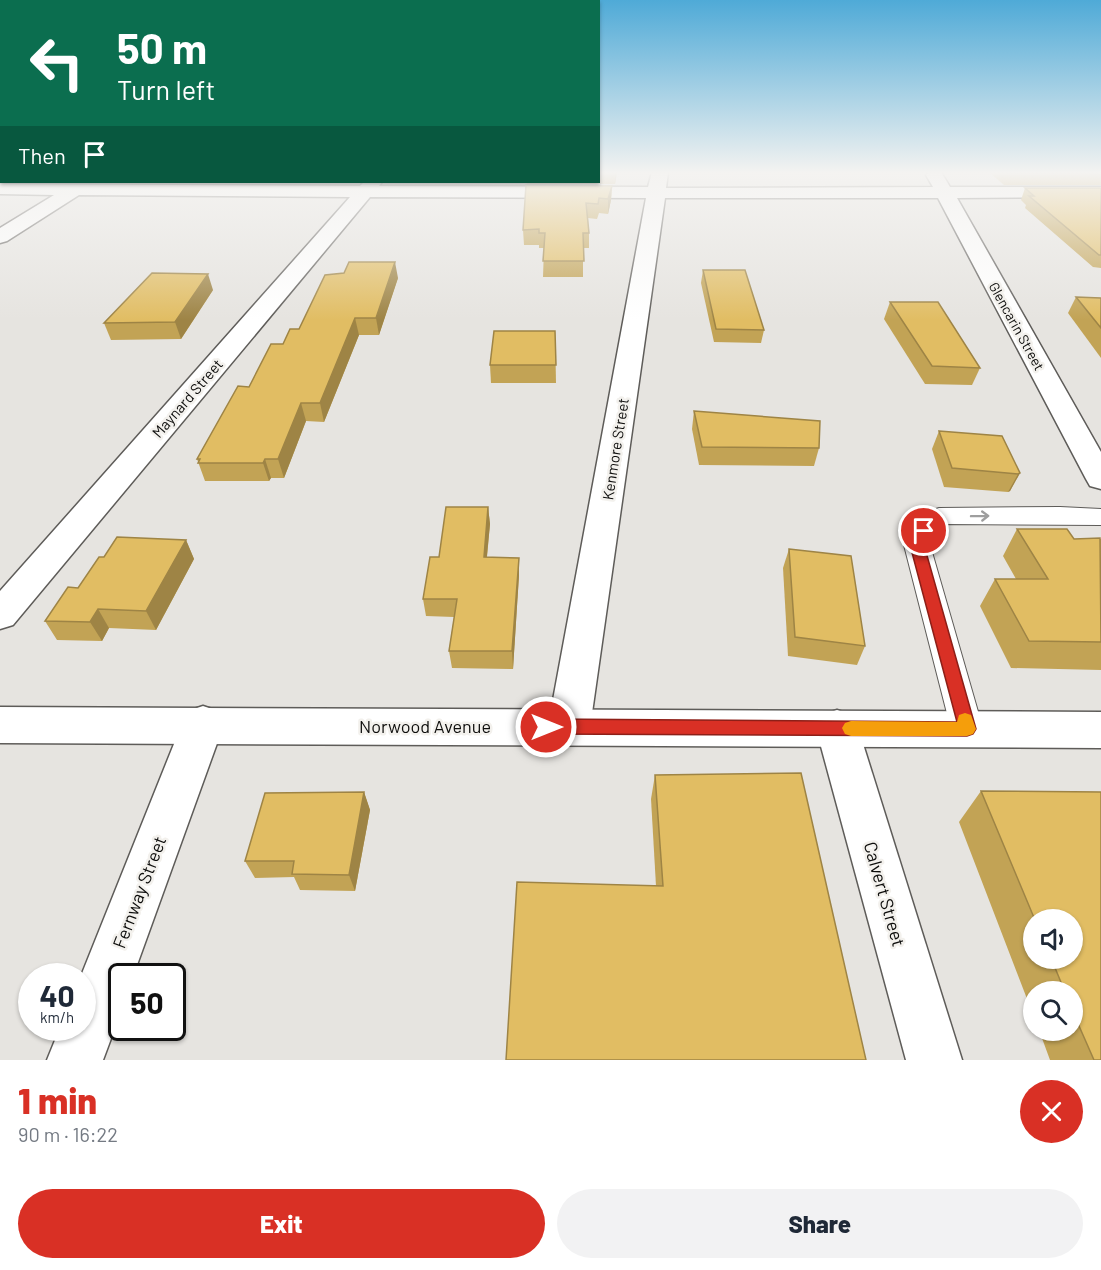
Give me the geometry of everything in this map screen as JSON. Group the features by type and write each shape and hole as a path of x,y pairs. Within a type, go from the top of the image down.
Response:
{"street":[{"path":"0,237 24,221"},
{"name":"Maynard Street","path":"0,615 338,221"},
{"name":"Kenmore Street","path":"569,727 652,221"},
{"name":"Glencarin Street","path":"960,221 1101,479"},
{"name":"Norwood Avenue","path":"0,725 202,724 1101,730"},
{"name":"Fernway Street","path":"75,1060 202,724"},
{"name":"Calvert Street","path":"837,728 934,1060"}],"lane":[{"path":"967,729 917,545 924,531 939,516 1101,517"}],"building":[{"path":"524,221 588,221 589,233 583,233 584,261 543,261 545,233 539,233 539,229 523,230"},
{"path":"1059,221 1101,221 1101,255"},
{"path":"349,262 395,262 376,318 355,318 320,403 301,403 278,459 265,459 263,463 198,463 200,459 197,459 238,386 249,387 271,344 283,344 290,329 299,329 325,275 344,273"},
{"path":"703,270 745,270 764,330 716,329"},
{"path":"152,273 208,274 175,322 104,323"},
{"path":"1076,297 1101,298 1101,328"},
{"path":"890,302 938,302 980,368 932,366"},
{"path":"494,331 555,331 556,365 490,365"},
{"path":"694,411 820,421 819,448 702,447"},
{"path":"939,431 1002,436 1020,473 952,468"},
{"path":"446,507 488,507 484,557 519,558 512,651 449,651 457,599 423,599 430,557 439,557"},
{"path":"1017,529 1067,529 1074,539 1100,538 1101,642 1029,641 995,579 1048,579"},
{"path":"117,537 186,540 146,611 98,609 90,622 45,621 68,587 78,588 99,557 104,557"},
{"path":"789,549 851,556 865,646 795,637"},
{"path":"801,773 866,1060 506,1060 517,882 663,886 655,775"},
{"path":"981,791 1101,792 1101,1060 1094,1060 1083,1035 1083,981 1060,981 1056,969 1083,969 1083,909 1030,909"},
{"path":"364,792 349,875 292,874 294,861 245,861 265,793"}],"slow traffic":[{"path":"851,728 967,729 965,720"}],"route":[{"path":"546,727 967,729 917,545 924,531"}]}
